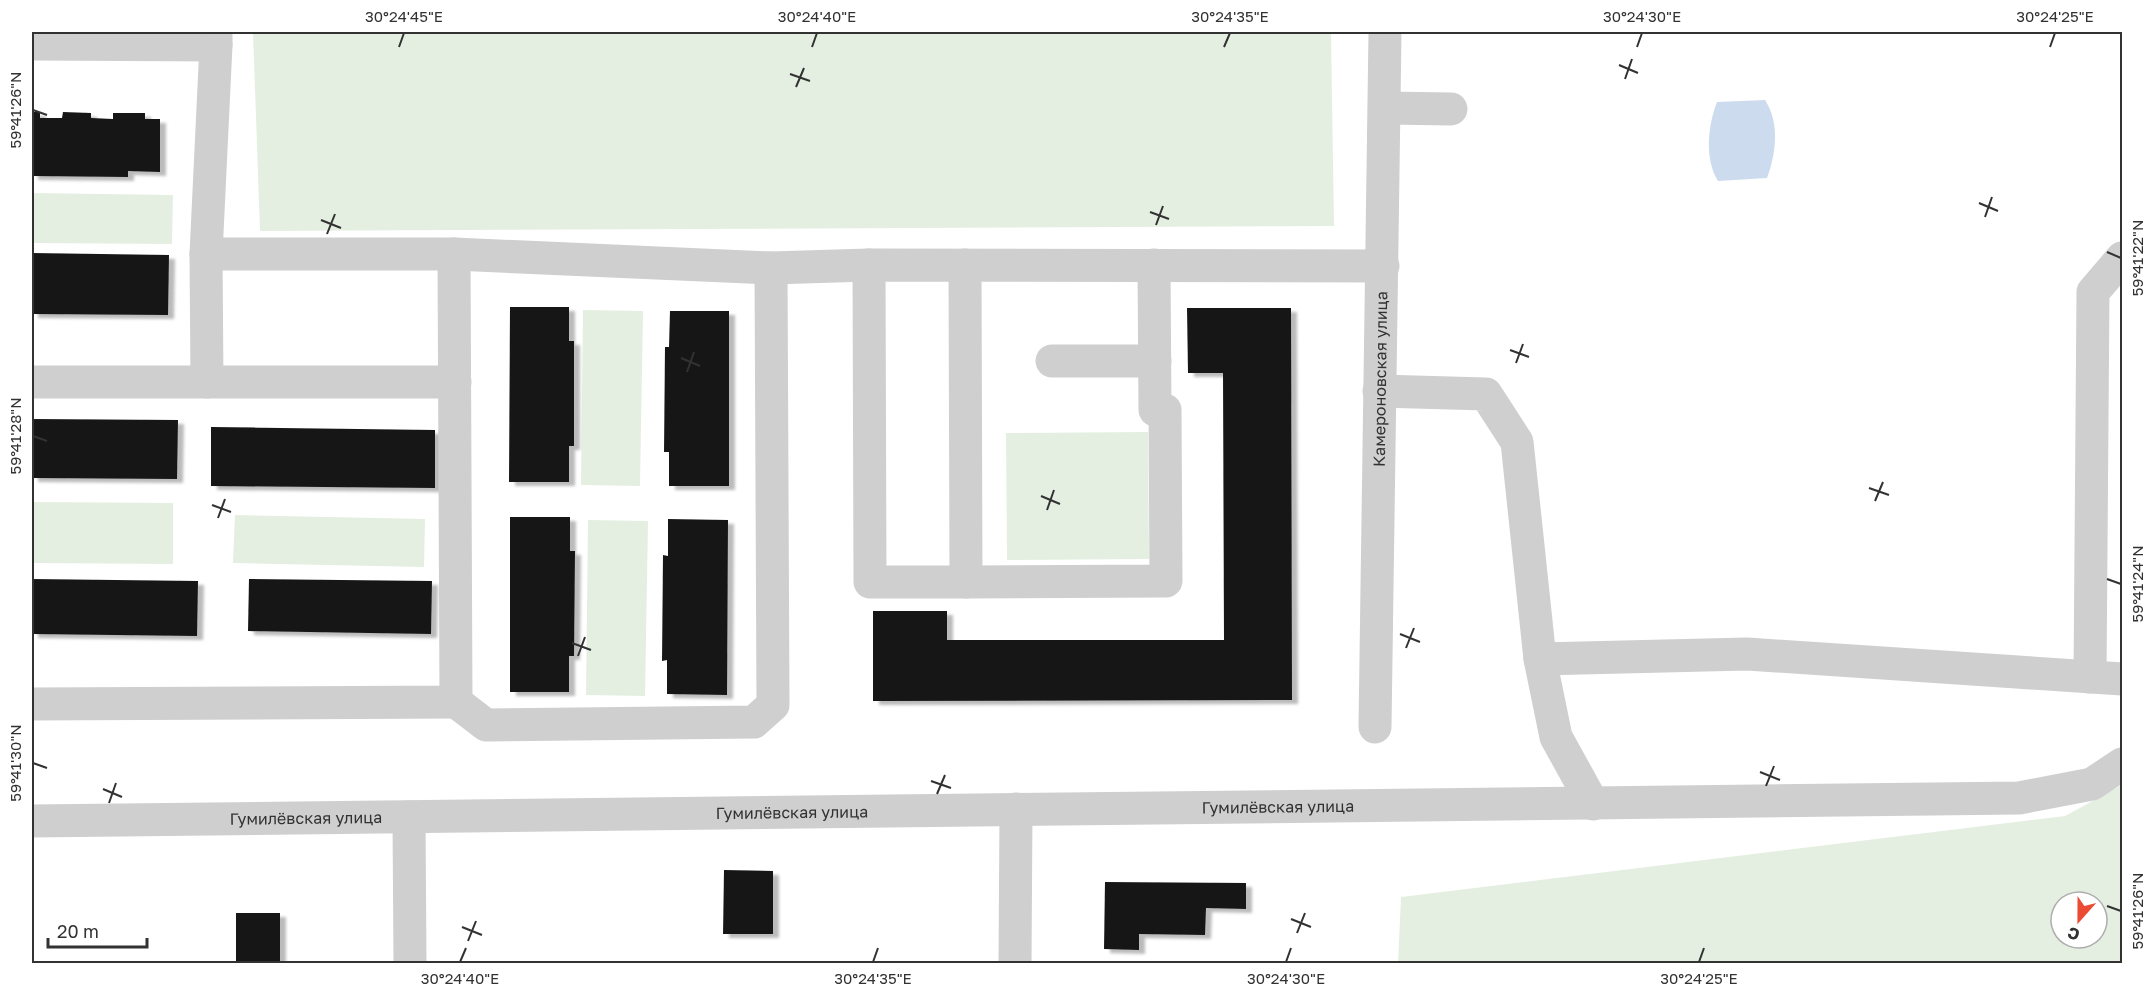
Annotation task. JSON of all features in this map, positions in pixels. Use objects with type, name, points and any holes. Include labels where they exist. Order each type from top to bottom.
[{"type":"street","name":"Камероновская улица","points":[[1375,727],[1385,32]]},
{"type":"street","points":[[32,44],[216,38],[206,254],[207,382]]},
{"type":"street","points":[[1385,108],[1451,109]]},
{"type":"street","points":[[206,254],[454,254],[771,268],[869,265],[1383,266]]},
{"type":"street","points":[[454,254],[456,702]]},
{"type":"street","points":[[2090,677],[2093,292],[2122,258]]},
{"type":"street","points":[[869,265],[870,582],[966,582],[1166,581],[1165,410],[1155,410],[1154,265]]},
{"type":"street","points":[[965,265],[966,582]]},
{"type":"street","points":[[32,704],[456,702],[486,725],[754,722],[773,705],[771,268]]},
{"type":"street","points":[[1052,361],[1155,361]]},
{"type":"street","points":[[32,382],[455,382]]},
{"type":"street","points":[[1379,392],[1486,394],[1517,442],[1540,659],[1556,737],[1593,804]]},
{"type":"street","points":[[1540,659],[1747,654],[2122,679]]},
{"type":"street","name":"Гумилёвская улица","points":[[32,821],[2019,798],[2092,784],[2122,764]]},
{"type":"street","points":[[1015,963],[1016,809]]},
{"type":"street","points":[[409,817],[410,963]]},
{"type":"green space","points":[[253,32],[1331,32],[1334,226],[260,231]]},
{"type":"green space","points":[[32,193],[173,195],[172,244],[32,243]]},
{"type":"green space","points":[[583,310],[643,311],[640,486],[581,485]]},
{"type":"green space","points":[[1148,432],[1149,559],[1007,560],[1006,433]]},
{"type":"green space","points":[[32,502],[173,503],[173,564],[32,563]]},
{"type":"green space","points":[[235,515],[425,519],[424,567],[233,563]]},
{"type":"green space","points":[[588,520],[648,521],[645,696],[586,695]]},
{"type":"green space","points":[[2122,785],[2122,963],[1398,964],[1401,897],[2065,816]]},
{"type":"water","points":[[1765,100],[1775,128],[1773,158],[1767,178],[1718,181],[1709,152],[1711,121],[1717,102]]},
{"type":"building","points":[[32,112],[40,112],[40,118],[62,118],[63,112],[91,113],[91,118],[113,119],[113,113],[145,113],[145,119],[160,119],[160,172],[128,171],[128,177],[32,176]]},
{"type":"building","points":[[32,253],[169,255],[168,315],[32,314]]},
{"type":"building","points":[[510,307],[569,307],[569,341],[574,341],[574,446],[569,446],[569,482],[509,482]]},
{"type":"building","points":[[1187,308],[1291,308],[1292,700],[873,701],[873,611],[947,611],[947,640],[1224,640],[1223,373],[1188,373]]},
{"type":"building","points":[[670,311],[729,311],[729,486],[669,486],[669,452],[664,452],[665,347],[669,347]]},
{"type":"building","points":[[32,419],[178,420],[177,479],[32,478]]},
{"type":"building","points":[[211,427],[435,430],[435,488],[211,486]]},
{"type":"building","points":[[510,517],[570,517],[570,551],[575,551],[574,656],[569,656],[569,692],[510,692]]},
{"type":"building","points":[[668,519],[728,520],[727,695],[667,694],[667,660],[662,661],[663,555],[668,556]]},
{"type":"building","points":[[32,579],[198,581],[197,636],[32,634]]},
{"type":"building","points":[[249,579],[432,581],[431,634],[248,631]]},
{"type":"building","points":[[724,870],[773,871],[773,934],[723,934]]},
{"type":"building","points":[[1105,882],[1246,883],[1246,909],[1206,908],[1205,935],[1139,934],[1139,950],[1104,949]]},
{"type":"building","points":[[236,913],[280,913],[280,964],[236,964]]}]
